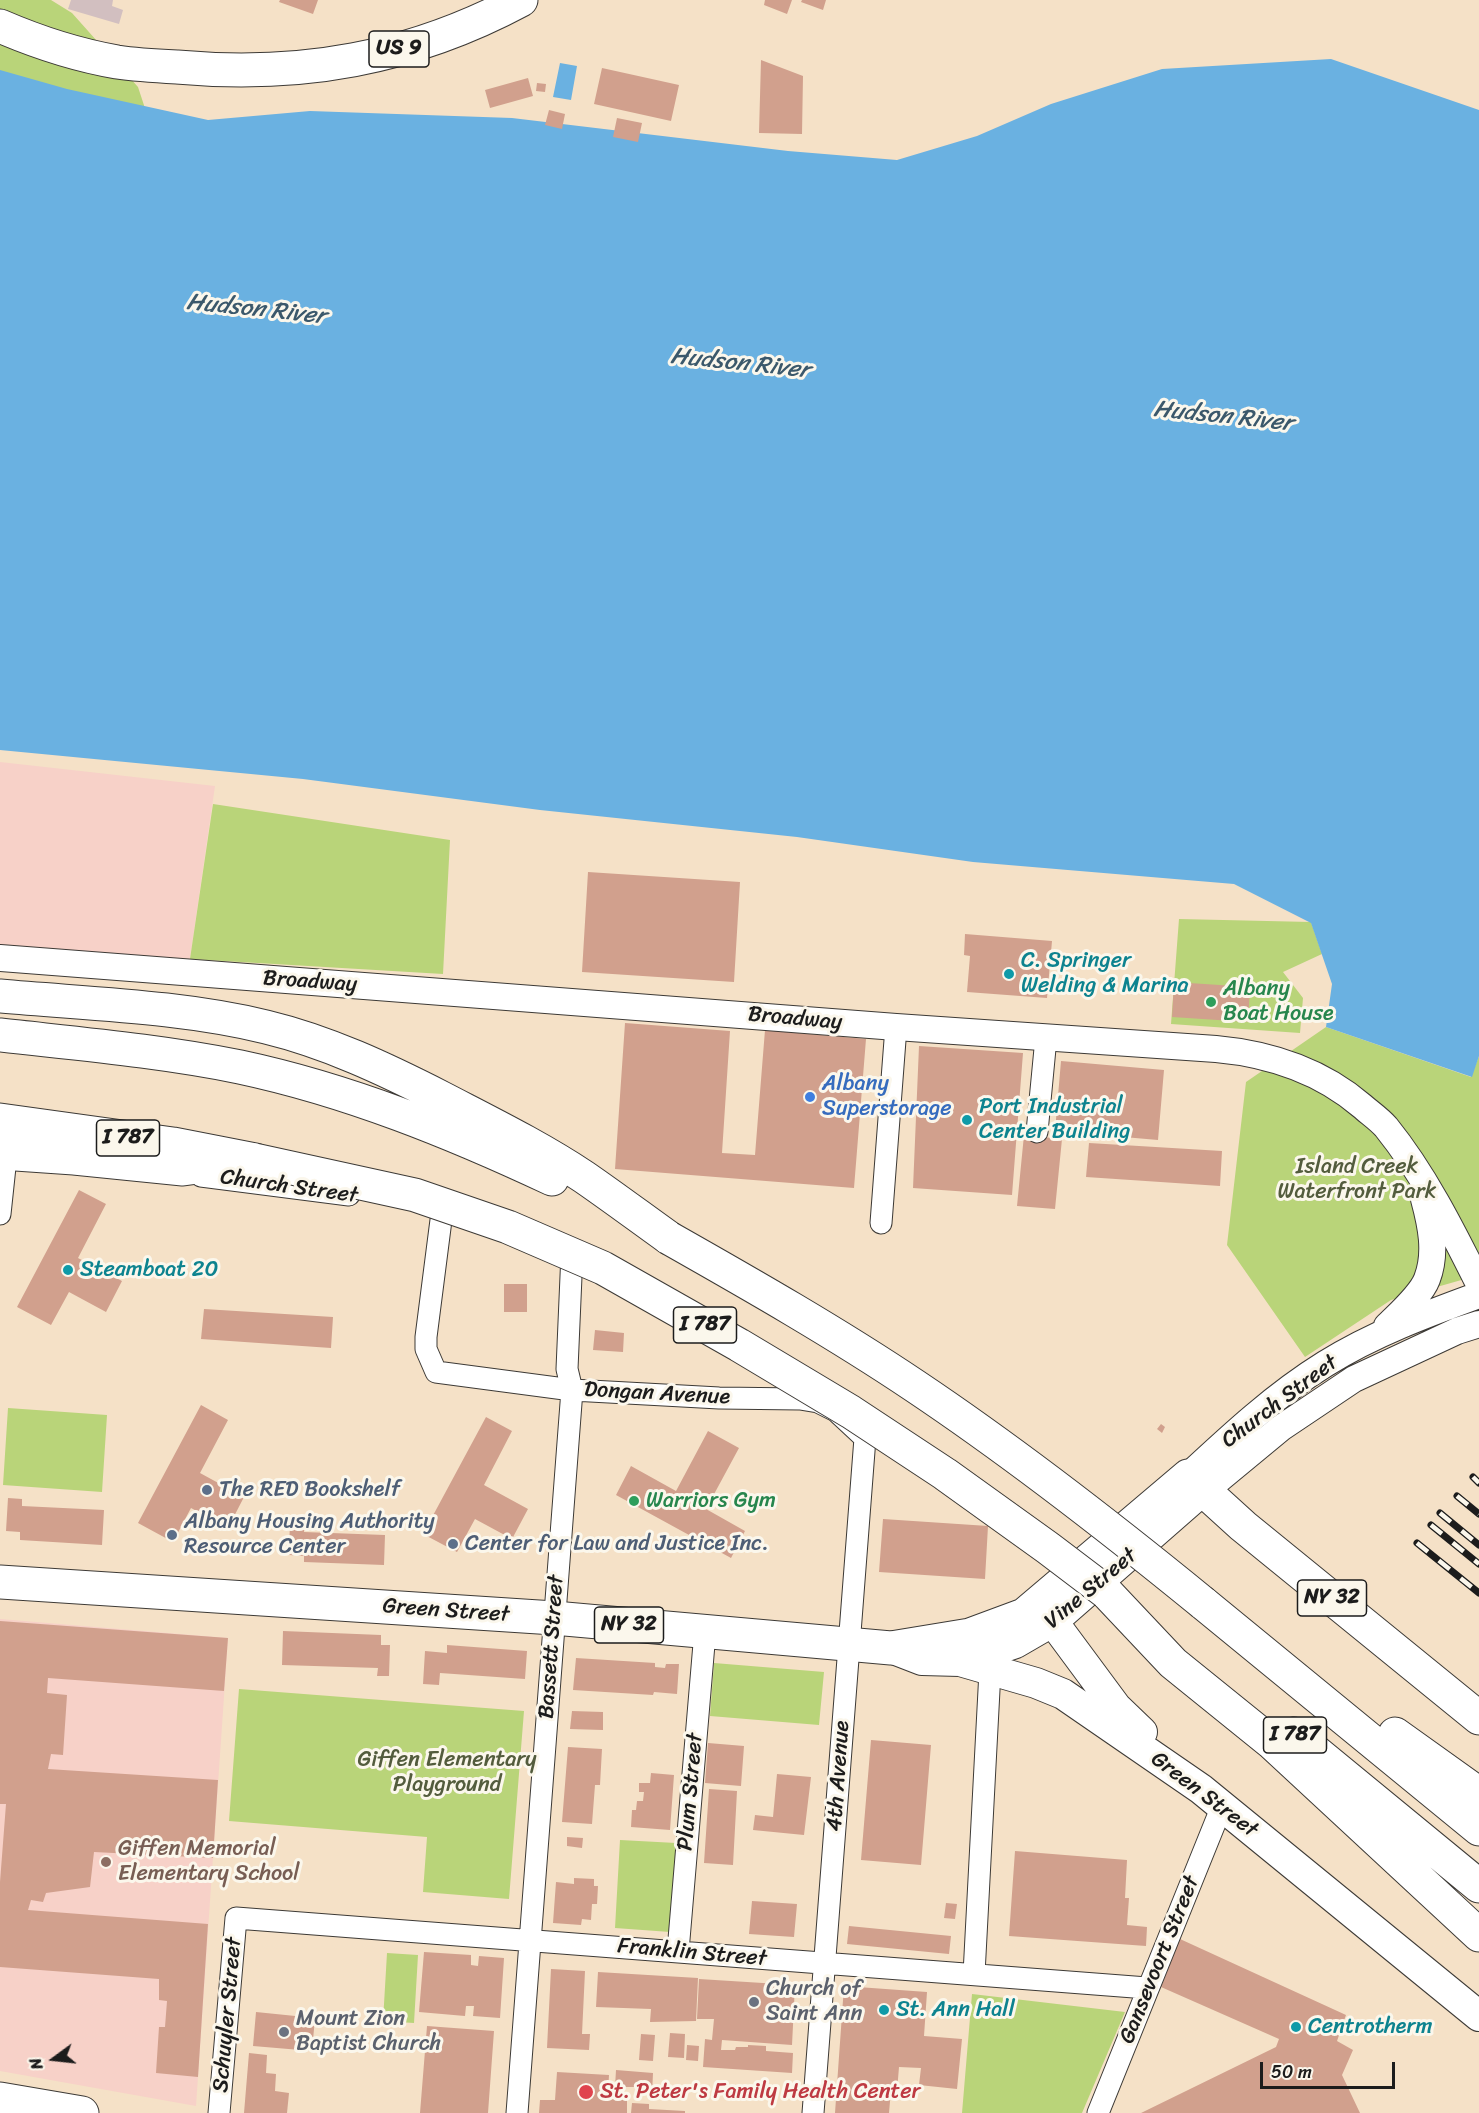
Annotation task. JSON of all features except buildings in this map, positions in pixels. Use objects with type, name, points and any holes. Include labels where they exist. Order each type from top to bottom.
[{"type":"main road","name":"US 9","points":[[0,26],[70,52],[118,62],[227,71],[270,71],[337,64],[370,57],[434,38],[482,19],[521,0]]},
{"type":"main road","name":"US 9","points":[[0,3],[76,36],[177,67]]},
{"type":"main road","points":[[0,996],[221,1017],[266,1027],[340,1050],[421,1087],[518,1137],[584,1177],[669,1238]]},
{"type":"main road","name":"I 787","points":[[0,1035],[194,1059],[240,1067],[335,1093],[381,1107],[476,1144],[576,1190],[669,1238],[800,1314],[916,1386],[1045,1479],[1203,1603],[1479,1829]]},
{"type":"main road","name":"I 787","points":[[0,1120],[172,1144],[415,1195],[508,1227],[603,1268],[851,1412],[954,1481],[1048,1548],[1254,1702],[1479,1886]]},
{"type":"main road","points":[[2,1162],[74,1158],[183,1169],[255,1160]]},
{"type":"main road","name":"Vine Street","points":[[965,1648],[1024,1615],[1047,1613],[1197,1483]]},
{"type":"main road","name":"NY 32","points":[[1197,1483],[1243,1526],[1479,1718]]},
{"type":"main road","name":"Green Street","points":[[0,1582],[554,1618],[891,1648],[965,1648],[990,1671],[1036,1683],[1063,1694],[1212,1798],[1479,2016]]},
{"type":"main road","points":[[1106,1592],[1173,1663],[1272,1743],[1479,1935]]},
{"type":"main road","points":[[1203,1603],[1324,1683],[1479,1794]]},
{"type":"main road","points":[[1047,1613],[1116,1707],[1212,1798]]},
{"type":"main road","points":[[0,2099],[82,2113]]},
{"type":"street","name":"Broadway","points":[[0,958],[896,1028],[1246,1052],[1275,1058],[1329,1082],[1385,1126],[1418,1172],[1479,1284]]},
{"type":"street","points":[[881,1223],[896,1028]]},
{"type":"street","points":[[1037,1132],[1046,1038]]},
{"type":"street","points":[[0,1214],[2,1162]]},
{"type":"street","name":"Church Street","points":[[2,1162],[129,1169],[232,1178],[368,1198],[441,1220],[572,1253]]},
{"type":"street","points":[[1376,1337],[1406,1308],[1427,1280],[1432,1251],[1432,1229],[1418,1172]]},
{"type":"street","name":"Dongan Avenue","points":[[441,1220],[426,1336],[426,1349],[436,1372],[572,1390],[719,1398],[800,1399],[818,1402],[836,1411],[865,1438]]},
{"type":"street","name":"Bassett Street","points":[[517,2113],[572,1390],[567,1369],[572,1253]]},
{"type":"street","name":"Church Street","points":[[1197,1483],[1225,1441],[1284,1393],[1326,1364],[1418,1318],[1479,1295]]},
{"type":"street","name":"Church Street","points":[[1197,1483],[1354,1379],[1479,1323]]},
{"type":"street","name":"4th Avenue","points":[[813,2113],[865,1438]]},
{"type":"street","name":"Plum Street","points":[[678,1952],[705,1632]]},
{"type":"street","points":[[974,1974],[990,1671]]},
{"type":"street","name":"Gansevoort Street","points":[[1098,2113],[1148,1988],[1212,1798]]},
{"type":"street","name":"Franklin Street","points":[[236,1918],[1148,1988]]},
{"type":"street","name":"Schuyler Street","points":[[219,2113],[236,1918]]},
{"type":"shaded area","points":[[71,0],[113,0],[112,6],[123,10],[119,24],[68,9]]},
{"type":"shaded area","points":[[0,762],[215,786],[190,959],[0,947]]},
{"type":"shaded area","name":"Giffen Memorial Elementary School","points":[[0,1619],[228,1638],[196,2106],[0,2071]]},
{"type":"green space","points":[[0,0],[51,0],[72,13],[138,87],[161,157],[0,115]]},
{"type":"green space","points":[[213,804],[450,840],[443,974],[190,959]]},
{"type":"green space","points":[[1179,919],[1311,922],[1322,954],[1283,972],[1303,998],[1300,1033],[1171,1024]]},
{"type":"green space","name":"Island Creek Waterfront Park","points":[[1326,1027],[1471,1077],[1479,1056],[1479,1275],[1391,1300],[1305,1357],[1227,1245],[1246,1082]]},
{"type":"green space","points":[[8,1408],[107,1415],[102,1492],[3,1485]]},
{"type":"green space","points":[[714,1663],[824,1672],[819,1725],[710,1716]]},
{"type":"green space","name":"Giffen Elementary Playground","points":[[239,1689],[524,1711],[509,1899],[423,1892],[427,1837],[229,1821]]},
{"type":"green space","points":[[620,1840],[676,1843],[670,1932],[615,1928]]},
{"type":"green space","points":[[387,1953],[418,1955],[414,2023],[383,2021]]},
{"type":"green space","points":[[972,1994],[1125,2012],[1082,2113],[962,2113]]},
{"type":"water","name":"Hudson River","points":[[1331,59],[1479,110],[1479,1056],[1472,1077],[1326,1027],[1332,984],[1311,923],[1234,884],[973,862],[797,837],[540,810],[303,779],[0,750],[0,70],[67,89],[208,120],[310,111],[512,118],[788,151],[897,160],[977,136],[1051,104],[1162,69]]},
{"type":"water","points":[[560,63],[577,66],[571,100],[553,97]]},
{"type":"railway","points":[[1473,1477],[1479,1483]]},
{"type":"railway","points":[[1457,1496],[1479,1514]]},
{"type":"railway","points":[[1440,1513],[1479,1545]]},
{"type":"railway","points":[[1431,1525],[1479,1564]]},
{"type":"railway","points":[[1417,1543],[1479,1593]]},
{"type":"place","name":"C. Springer Welding & Marina","points":[[1009,974]]},
{"type":"place","name":"Albany Boat House","points":[[1211,1002]]},
{"type":"place","name":"Albany Superstorage","points":[[810,1097]]},
{"type":"place","name":"Port Industrial Center Building","points":[[967,1120]]},
{"type":"place","name":"Steamboat 20","points":[[68,1270]]},
{"type":"place","name":"The RED Bookshelf","points":[[207,1490]]},
{"type":"place","name":"Warriors Gym","points":[[634,1501]]},
{"type":"place","name":"Albany Housing Authority Resource Center","points":[[172,1535]]},
{"type":"place","name":"Center for Law and Justice Inc.","points":[[453,1544]]},
{"type":"place","name":"Giffen Memorial Elementary School","points":[[106,1862]]},
{"type":"place","name":"Church of Saint Ann","points":[[754,2002]]},
{"type":"place","name":"St. Ann Hall","points":[[884,2010]]},
{"type":"place","name":"Centrotherm","points":[[1296,2027]]},
{"type":"place","name":"Mount Zion Baptist Church","points":[[284,2032]]},
{"type":"place","name":"St. Peter's Family Health Center","points":[[586,2092]]}]
